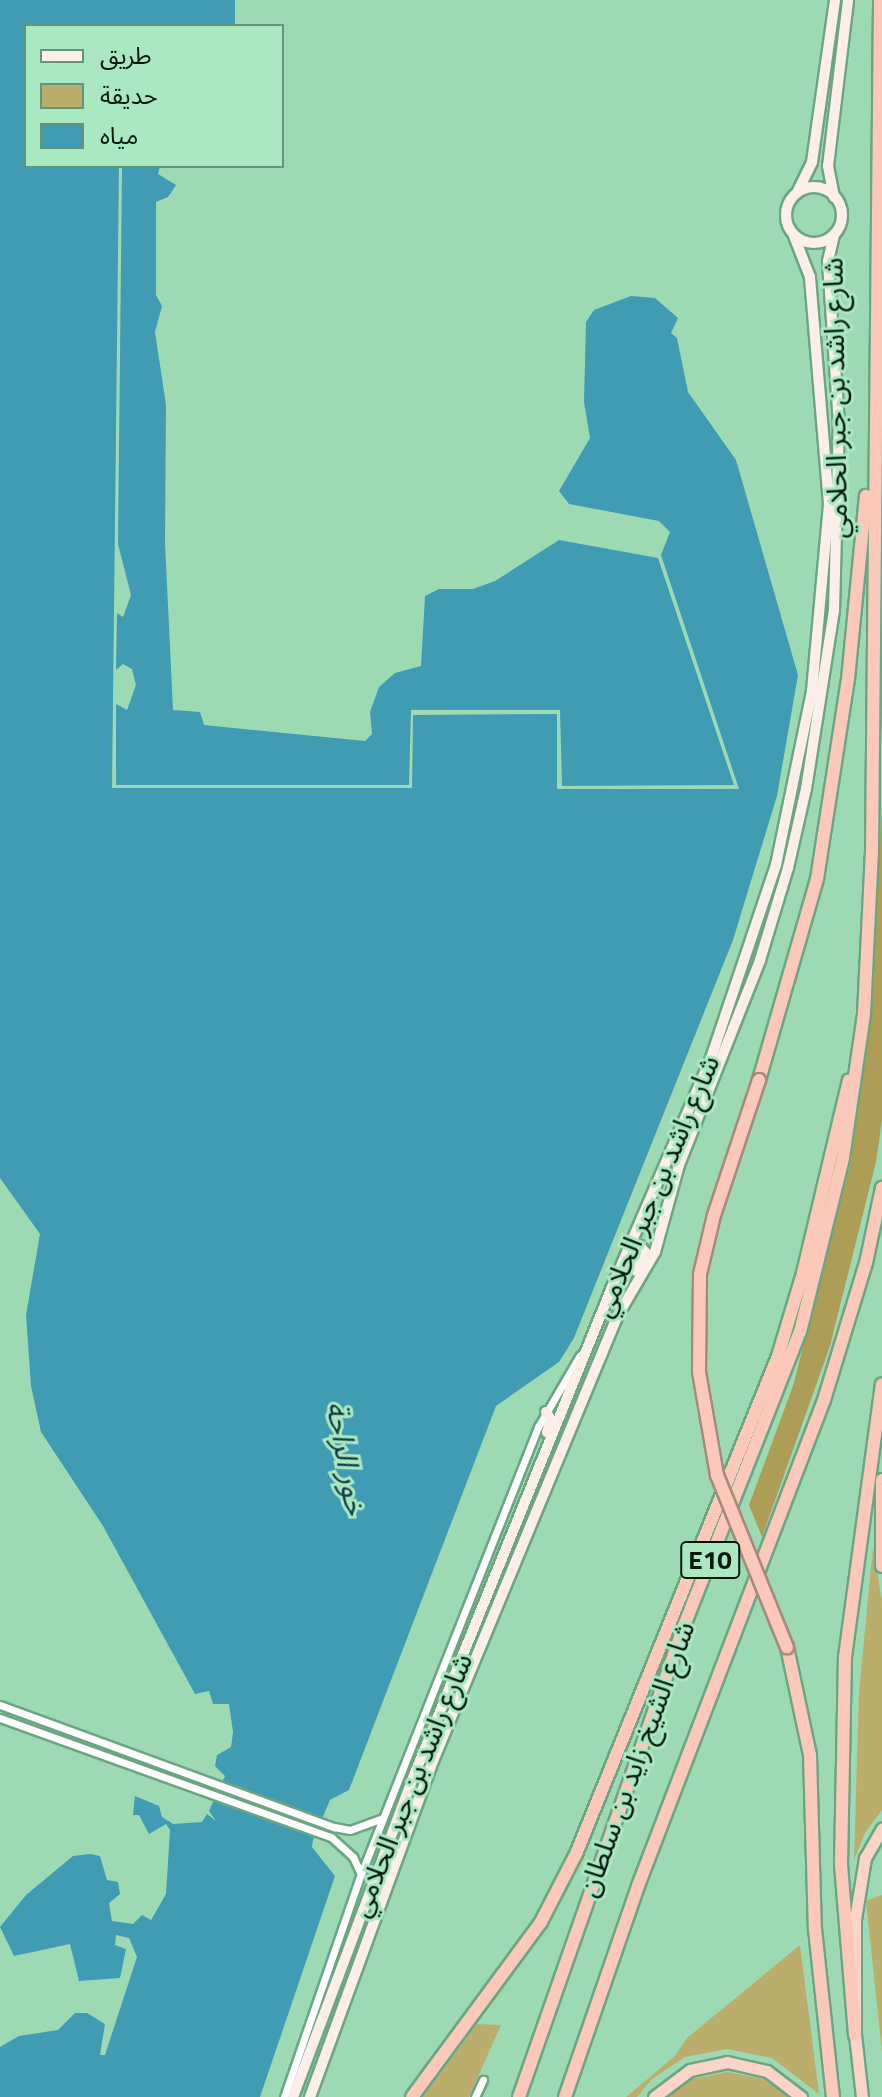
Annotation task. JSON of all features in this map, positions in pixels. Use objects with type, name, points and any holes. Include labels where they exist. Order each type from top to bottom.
[{"type":"highway","name":"شارع الشيخ زايد بن سلطان","points":[[519,2097],[680,1636],[800,1332],[834,1202],[864,1014],[872,852],[873,433],[880,0]]},
{"type":"highway","points":[[833,2097],[815,1929],[810,1755],[787,1647],[717,1475],[699,1372],[700,1274],[714,1215],[759,1080],[817,879],[848,679],[873,433]]},
{"type":"highway","points":[[412,2097],[541,1922],[576,1854],[778,1356],[807,1259],[864,1014]]},
{"type":"highway","name":"شارع الشيخ زايد بن سلطان","points":[[565,2097],[638,1886],[824,1400],[862,1277],[882,1188]]},
{"type":"highway","points":[[862,2097],[855,2035],[849,1921],[841,1864],[845,1657],[882,1385]]},
{"type":"highway","points":[[882,1480],[882,1566]]},
{"type":"highway","points":[[849,1921],[865,1858],[882,1828]]},
{"type":"highway","points":[[654,2097],[690,2070],[727,2062],[767,2071],[801,2097]]},
{"type":"highway","points":[[859,2073],[869,2097]]},
{"type":"main road","points":[[835,0],[812,162],[786,209],[794,236],[810,243],[834,234],[841,211],[834,197],[828,166],[848,0]]},
{"type":"main road","points":[[797,193],[821,188],[834,197]]},
{"type":"main road","name":"شارع راشد بن جبر الحلامي","points":[[310,2097],[397,1848],[626,1299],[655,1252],[679,1165],[760,960],[806,789],[837,556],[839,424],[828,261],[834,234]]},
{"type":"main road","name":"شارع راشد بن جبر الحلامي","points":[[293,2097],[376,1871],[588,1344],[749,956],[786,827],[812,691],[827,557],[828,465],[810,277],[794,236]]},
{"type":"main road","points":[[626,1299],[645,1252],[640,1246],[630,1246]]},
{"type":"main road","points":[[540,1463],[551,1420],[546,1412]]},
{"type":"street","points":[[284,2097],[361,1874],[546,1412],[588,1344]]},
{"type":"street","points":[[0,1705],[334,1827],[366,1827],[384,1816]]},
{"type":"street","points":[[0,1718],[331,1837],[353,1857],[361,1874]]},
{"type":"street","points":[[475,2097],[483,2080]]},
{"type":"green space","points":[[873,1547],[882,1601],[882,1810],[865,1833],[854,1860],[859,1692]]},
{"type":"green space","points":[[882,1895],[882,2052],[866,1901]]},
{"type":"green space","points":[[800,1945],[819,2094],[772,2058],[727,2049],[685,2057],[652,2079],[637,2097],[626,2097],[675,2056],[687,2038]]},
{"type":"green space","points":[[477,2024],[501,2025],[469,2097],[423,2097]]},
{"type":"green space","points":[[727,2072],[763,2079],[791,2097],[666,2097],[693,2079]]},
{"type":"shaded area","points":[[882,811],[882,1120],[876,1162],[830,1346],[762,1537],[749,1505],[793,1386],[851,1161],[868,1029]]},
{"type":"water","name":"خور الراحة","points":[[0,0],[235,0],[235,24],[24,24],[24,168],[119,168],[112,788],[412,788],[413,715],[557,714],[557,789],[739,789],[661,555],[670,532],[659,521],[569,504],[559,491],[590,438],[584,402],[586,322],[594,310],[631,296],[655,298],[678,318],[671,333],[677,338],[688,392],[736,460],[798,675],[777,796],[733,940],[574,1338],[559,1362],[496,1406],[349,1790],[330,1800],[313,1840],[312,1847],[335,1876],[260,2097],[0,2097],[0,2047],[19,2036],[58,2030],[75,2013],[87,2013],[105,2024],[100,2055],[105,2055],[137,1957],[129,1938],[116,1935],[115,1945],[126,1949],[120,1978],[79,1981],[70,1944],[14,1956],[0,1927],[26,1895],[73,1856],[90,1854],[100,1856],[107,1880],[118,1882],[120,1894],[109,1903],[112,1921],[133,1924],[142,1915],[151,1920],[166,1894],[170,1830],[166,1824],[149,1834],[139,1815],[133,1815],[135,1796],[159,1806],[162,1817],[173,1824],[202,1822],[207,1814],[216,1821],[209,1811],[225,1776],[215,1766],[217,1755],[231,1747],[233,1732],[229,1704],[213,1704],[209,1691],[195,1694],[103,1526],[41,1432],[31,1386],[26,1315],[40,1234],[0,1178]]},
{"type":"water","points":[[122,168],[160,168],[158,174],[176,185],[168,197],[156,202],[156,295],[162,306],[155,332],[166,405],[165,543],[173,710],[200,712],[204,725],[365,741],[372,734],[370,712],[379,687],[395,673],[421,666],[425,596],[439,589],[473,589],[495,581],[559,540],[658,558],[734,785],[562,786],[560,710],[411,710],[409,785],[116,785],[116,704],[127,710],[136,685],[132,669],[123,664],[116,670],[117,613],[123,617],[131,595],[118,544]]}]
